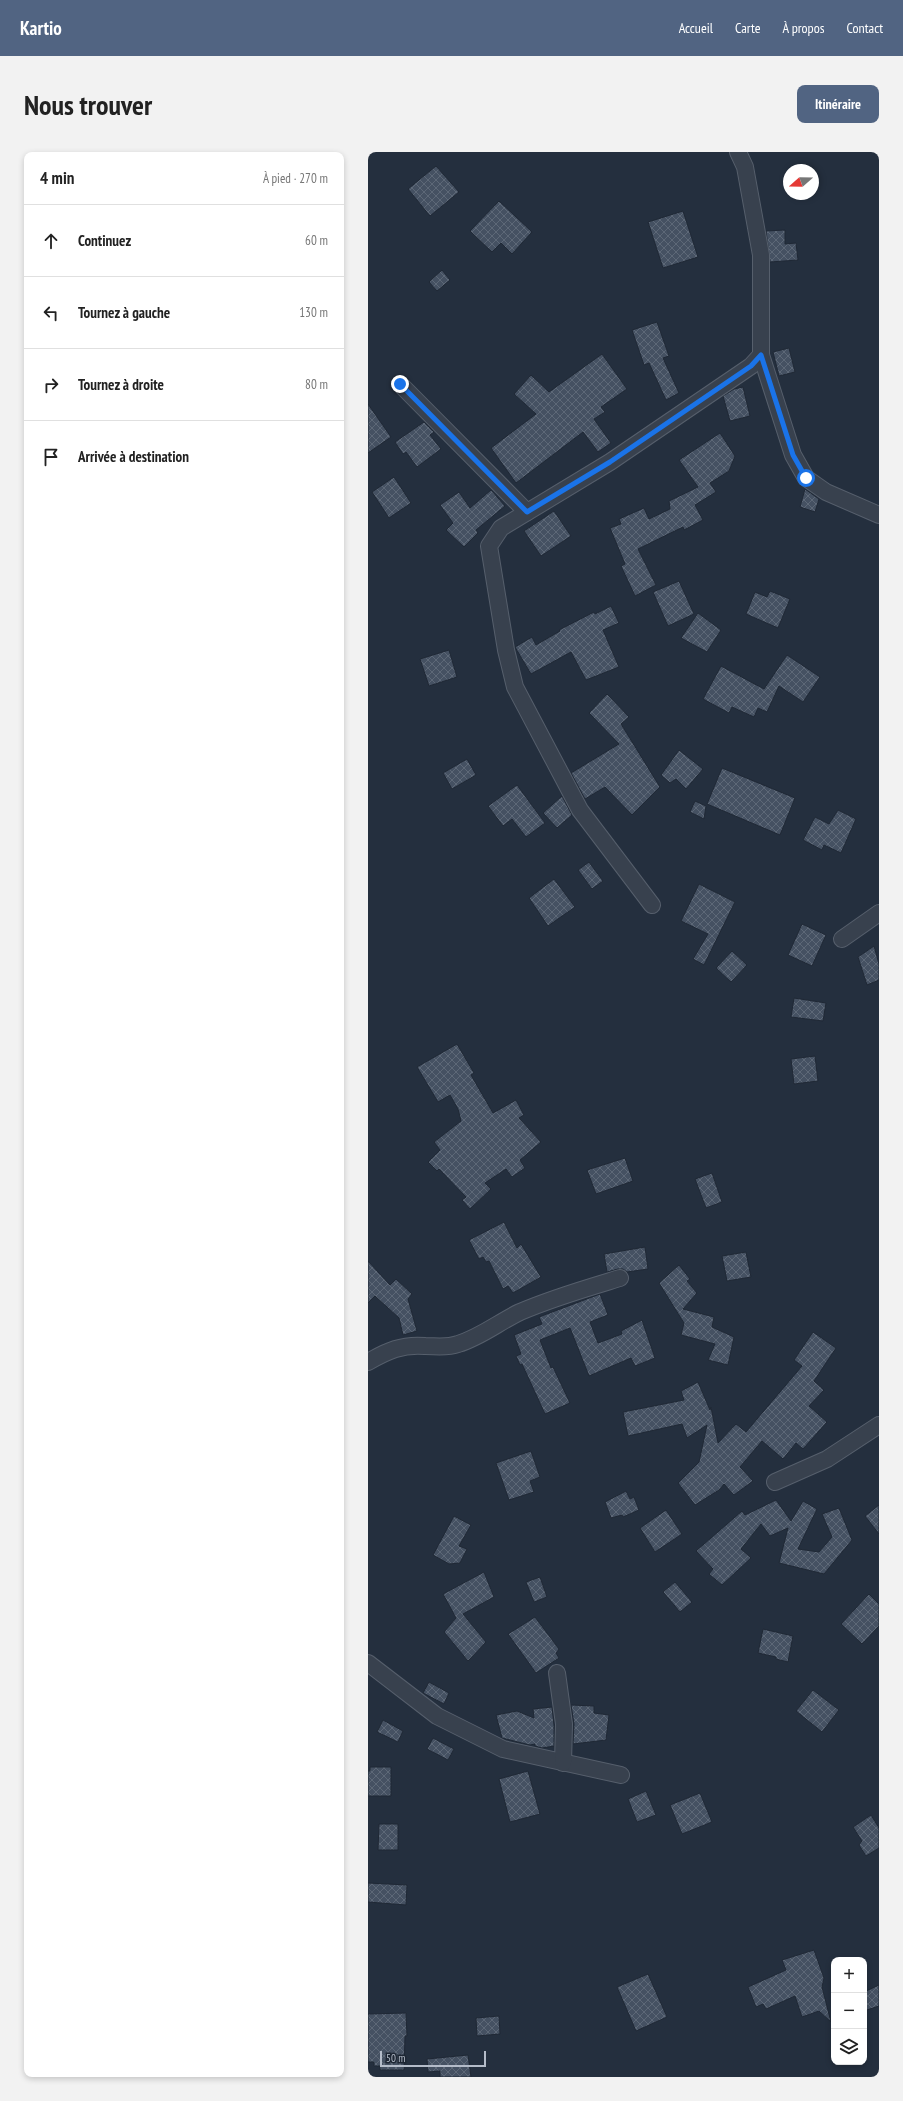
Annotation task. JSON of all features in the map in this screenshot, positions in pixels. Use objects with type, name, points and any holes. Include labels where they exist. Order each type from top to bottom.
[{"type":"street","points":[[738,152],[745,167],[761,255],[761,355],[793,455],[806,478],[826,492],[879,515]]},
{"type":"street","points":[[652,905],[580,810],[515,687],[506,650],[490,546],[501,528],[610,462],[751,366],[761,355]]},
{"type":"street","points":[[400,384],[527,512]]},
{"type":"street","points":[[842,939],[879,913]]},
{"type":"street","points":[[368,1362],[396,1348],[424,1345],[441,1347],[457,1345],[486,1332],[519,1313],[558,1297],[620,1278]]},
{"type":"street","points":[[775,1482],[827,1459],[879,1425]]},
{"type":"street","points":[[368,1663],[437,1716],[503,1749],[622,1775]]},
{"type":"street","points":[[557,1673],[564,1724],[563,1763]]},
{"type":"building","points":[[436,166],[459,192],[430,216],[408,189]]},
{"type":"building","points":[[499,201],[532,232],[512,254],[501,243],[492,252],[470,231]]},
{"type":"building","points":[[683,211],[698,257],[663,268],[648,222]]},
{"type":"building","points":[[785,230],[785,244],[796,243],[798,260],[770,262],[766,231]]},
{"type":"building","points":[[442,270],[450,280],[437,291],[429,282]]},
{"type":"building","points":[[657,322],[669,356],[663,358],[679,393],[666,400],[649,363],[644,365],[632,330]]},
{"type":"building","points":[[789,348],[795,372],[779,376],[773,352]]},
{"type":"building","points":[[602,354],[627,389],[601,407],[605,412],[594,419],[611,443],[598,452],[583,432],[516,483],[491,448],[536,414],[514,394],[531,375],[549,392]]},
{"type":"building","points":[[743,387],[750,416],[730,421],[723,396],[734,389]]},
{"type":"building","points":[[368,404],[391,437],[368,453]]},
{"type":"building","points":[[424,422],[434,432],[430,435],[441,449],[417,467],[406,452],[403,454],[395,442]]},
{"type":"building","points":[[720,433],[735,456],[729,471],[710,483],[716,492],[695,505],[703,520],[684,530],[683,527],[638,549],[656,585],[635,596],[621,566],[625,564],[610,528],[621,524],[619,519],[644,508],[649,519],[670,509],[669,501],[698,487],[679,460]]},
{"type":"building","points":[[394,477],[411,503],[389,518],[372,492]]},
{"type":"building","points":[[805,489],[819,499],[815,512],[800,507]]},
{"type":"building","points":[[491,490],[505,506],[476,530],[478,533],[464,547],[446,530],[453,523],[440,505],[459,492],[470,508]]},
{"type":"building","points":[[554,511],[571,536],[541,556],[524,531]]},
{"type":"building","points":[[679,581],[694,614],[668,626],[653,592]]},
{"type":"building","points":[[770,591],[790,599],[778,628],[746,614],[755,592],[767,597]]},
{"type":"building","points":[[611,606],[619,623],[603,630],[619,667],[586,680],[571,652],[531,674],[515,647],[532,637],[536,645],[560,631],[559,630],[594,612],[595,614]]},
{"type":"building","points":[[698,613],[721,630],[707,652],[681,638]]},
{"type":"building","points":[[449,650],[457,677],[429,686],[420,659]]},
{"type":"building","points":[[787,655],[820,677],[803,702],[779,686],[767,712],[758,708],[754,717],[732,707],[729,713],[703,699],[721,666],[764,689]]},
{"type":"building","points":[[607,694],[629,717],[621,724],[660,787],[632,815],[605,787],[585,799],[571,773],[619,744],[589,713]]},
{"type":"building","points":[[679,750],[703,769],[686,789],[676,779],[670,783],[661,775]]},
{"type":"building","points":[[467,759],[476,775],[452,789],[443,773]]},
{"type":"building","points":[[722,768],[795,798],[780,835],[707,804]]},
{"type":"building","points":[[517,785],[545,823],[526,837],[512,819],[503,826],[488,806]]},
{"type":"building","points":[[562,796],[572,815],[557,828],[543,813]]},
{"type":"building","points":[[695,801],[706,806],[704,819],[690,812]]},
{"type":"building","points":[[838,810],[856,819],[841,853],[824,845],[822,850],[803,840],[815,817],[829,824]]},
{"type":"building","points":[[589,862],[603,881],[592,889],[578,870]]},
{"type":"building","points":[[554,879],[575,907],[548,926],[529,898]]},
{"type":"building","points":[[699,884],[735,902],[704,965],[693,959],[708,934],[681,921]]},
{"type":"building","points":[[802,924],[826,935],[812,966],[788,955]]},
{"type":"building","points":[[874,946],[879,964],[879,980],[867,985],[858,957]]},
{"type":"building","points":[[732,951],[747,965],[731,982],[716,968]]},
{"type":"building","points":[[794,998],[826,1003],[823,1021],[791,1017]]},
{"type":"building","points":[[457,1044],[474,1073],[471,1075],[493,1113],[516,1100],[524,1115],[519,1118],[541,1142],[520,1160],[525,1168],[512,1177],[506,1169],[485,1183],[491,1189],[470,1209],[462,1200],[466,1197],[439,1169],[437,1171],[428,1162],[440,1150],[434,1142],[461,1121],[458,1109],[450,1095],[438,1102],[417,1067]]},
{"type":"building","points":[[815,1056],[818,1081],[794,1084],[791,1059]]},
{"type":"building","points":[[625,1158],[633,1181],[596,1194],[587,1170]]},
{"type":"building","points":[[712,1173],[722,1202],[706,1208],[695,1179]]},
{"type":"building","points":[[504,1222],[517,1248],[521,1244],[541,1277],[513,1293],[508,1286],[503,1289],[489,1261],[486,1262],[483,1257],[479,1259],[469,1240]]},
{"type":"building","points":[[645,1247],[648,1269],[627,1272],[623,1269],[618,1269],[607,1272],[604,1254]]},
{"type":"building","points":[[746,1252],[751,1277],[727,1281],[722,1256]]},
{"type":"building","points":[[368,1261],[390,1285],[396,1279],[412,1294],[408,1299],[417,1331],[403,1335],[399,1318],[375,1296],[368,1303]]},
{"type":"building","points":[[679,1265],[690,1279],[687,1281],[697,1293],[683,1309],[714,1317],[712,1327],[734,1337],[728,1365],[708,1360],[715,1344],[681,1335],[684,1323],[659,1283]]},
{"type":"building","points":[[600,1294],[608,1315],[590,1322],[598,1343],[622,1334],[621,1331],[642,1320],[655,1358],[635,1366],[631,1358],[589,1376],[570,1328],[540,1340],[551,1368],[553,1367],[570,1403],[545,1414],[522,1364],[520,1365],[516,1356],[521,1354],[514,1335],[542,1324],[539,1317]]},
{"type":"building","points":[[813,1332],[836,1348],[814,1381],[824,1390],[809,1406],[827,1422],[803,1449],[796,1443],[783,1459],[762,1441],[740,1467],[753,1481],[734,1495],[724,1484],[719,1490],[695,1505],[678,1483],[699,1462],[707,1425],[687,1438],[682,1424],[628,1436],[623,1412],[684,1400],[681,1391],[698,1382],[710,1410],[711,1407],[718,1443],[736,1424],[746,1432],[802,1366],[794,1360]]},
{"type":"building","points":[[531,1451],[540,1477],[530,1481],[534,1492],[509,1500],[496,1463]]},
{"type":"building","points":[[626,1491],[630,1499],[634,1497],[639,1510],[623,1517],[622,1515],[611,1518],[605,1502]]},
{"type":"building","points":[[776,1500],[791,1521],[803,1501],[817,1509],[798,1549],[819,1552],[832,1537],[822,1514],[839,1508],[852,1540],[824,1574],[779,1563],[788,1528],[770,1536],[761,1524],[741,1549],[751,1558],[722,1585],[709,1574],[713,1569],[696,1551],[742,1511],[745,1515]]},
{"type":"building","points":[[879,1505],[879,1534],[865,1516]]},
{"type":"building","points":[[666,1510],[682,1534],[655,1552],[640,1528]]},
{"type":"building","points":[[454,1516],[471,1525],[459,1546],[467,1549],[460,1563],[449,1564],[433,1555]]},
{"type":"building","points":[[484,1572],[494,1597],[463,1614],[486,1642],[468,1661],[444,1632],[456,1618],[443,1594]]},
{"type":"building","points":[[540,1577],[547,1597],[534,1602],[526,1582]]},
{"type":"building","points":[[675,1582],[692,1602],[680,1612],[663,1592]]},
{"type":"building","points":[[869,1594],[879,1604],[879,1626],[862,1644],[841,1624]]},
{"type":"building","points":[[535,1617],[559,1649],[556,1653],[559,1658],[536,1673],[508,1634]]},
{"type":"building","points":[[763,1629],[793,1636],[788,1662],[776,1659],[776,1657],[758,1653]]},
{"type":"building","points":[[429,1682],[449,1693],[444,1704],[423,1693]]},
{"type":"building","points":[[813,1690],[839,1710],[822,1732],[796,1711]]},
{"type":"building","points":[[571,1705],[594,1706],[594,1713],[609,1715],[606,1740],[573,1744],[574,1724]]},
{"type":"building","points":[[552,1707],[554,1746],[542,1748],[535,1746],[535,1744],[530,1745],[502,1738],[496,1715],[517,1711],[534,1718],[533,1709]]},
{"type":"building","points":[[383,1720],[403,1731],[398,1742],[377,1732]]},
{"type":"building","points":[[433,1738],[454,1749],[448,1760],[427,1749]]},
{"type":"building","points":[[370,1767],[391,1767],[391,1796],[368,1796],[368,1771],[370,1771]]},
{"type":"building","points":[[528,1771],[540,1814],[510,1822],[499,1779]]},
{"type":"building","points":[[646,1791],[656,1815],[637,1822],[628,1799]]},
{"type":"building","points":[[700,1793],[712,1822],[682,1834],[670,1805]]},
{"type":"building","points":[[871,1815],[879,1828],[879,1848],[866,1856],[859,1845],[862,1841],[853,1827]]},
{"type":"building","points":[[379,1824],[398,1824],[398,1850],[378,1850]]},
{"type":"building","points":[[368,1883],[407,1885],[406,1905],[368,1902]]},
{"type":"building","points":[[814,1950],[824,1978],[822,1987],[831,2022],[819,2011],[802,2017],[795,1996],[766,2009],[763,2004],[756,2007],[748,1987],[786,1970],[782,1960]]},
{"type":"building","points":[[648,1974],[667,2017],[636,2031],[617,1987]]},
{"type":"building","points":[[879,1985],[879,2006],[867,2010],[867,1991]]},
{"type":"building","points":[[406,2013],[407,2036],[405,2036],[404,2070],[380,2070],[380,2066],[374,2066],[374,2062],[368,2062],[368,2014]]},
{"type":"building","points":[[499,2016],[500,2034],[477,2036],[476,2018]]},
{"type":"building","points":[[468,2055],[471,2077],[440,2077],[440,2071],[428,2072],[427,2059]]},
{"type":"route","points":[[400,384],[527,512],[610,462],[751,366],[761,355],[793,455],[806,478]]}]
